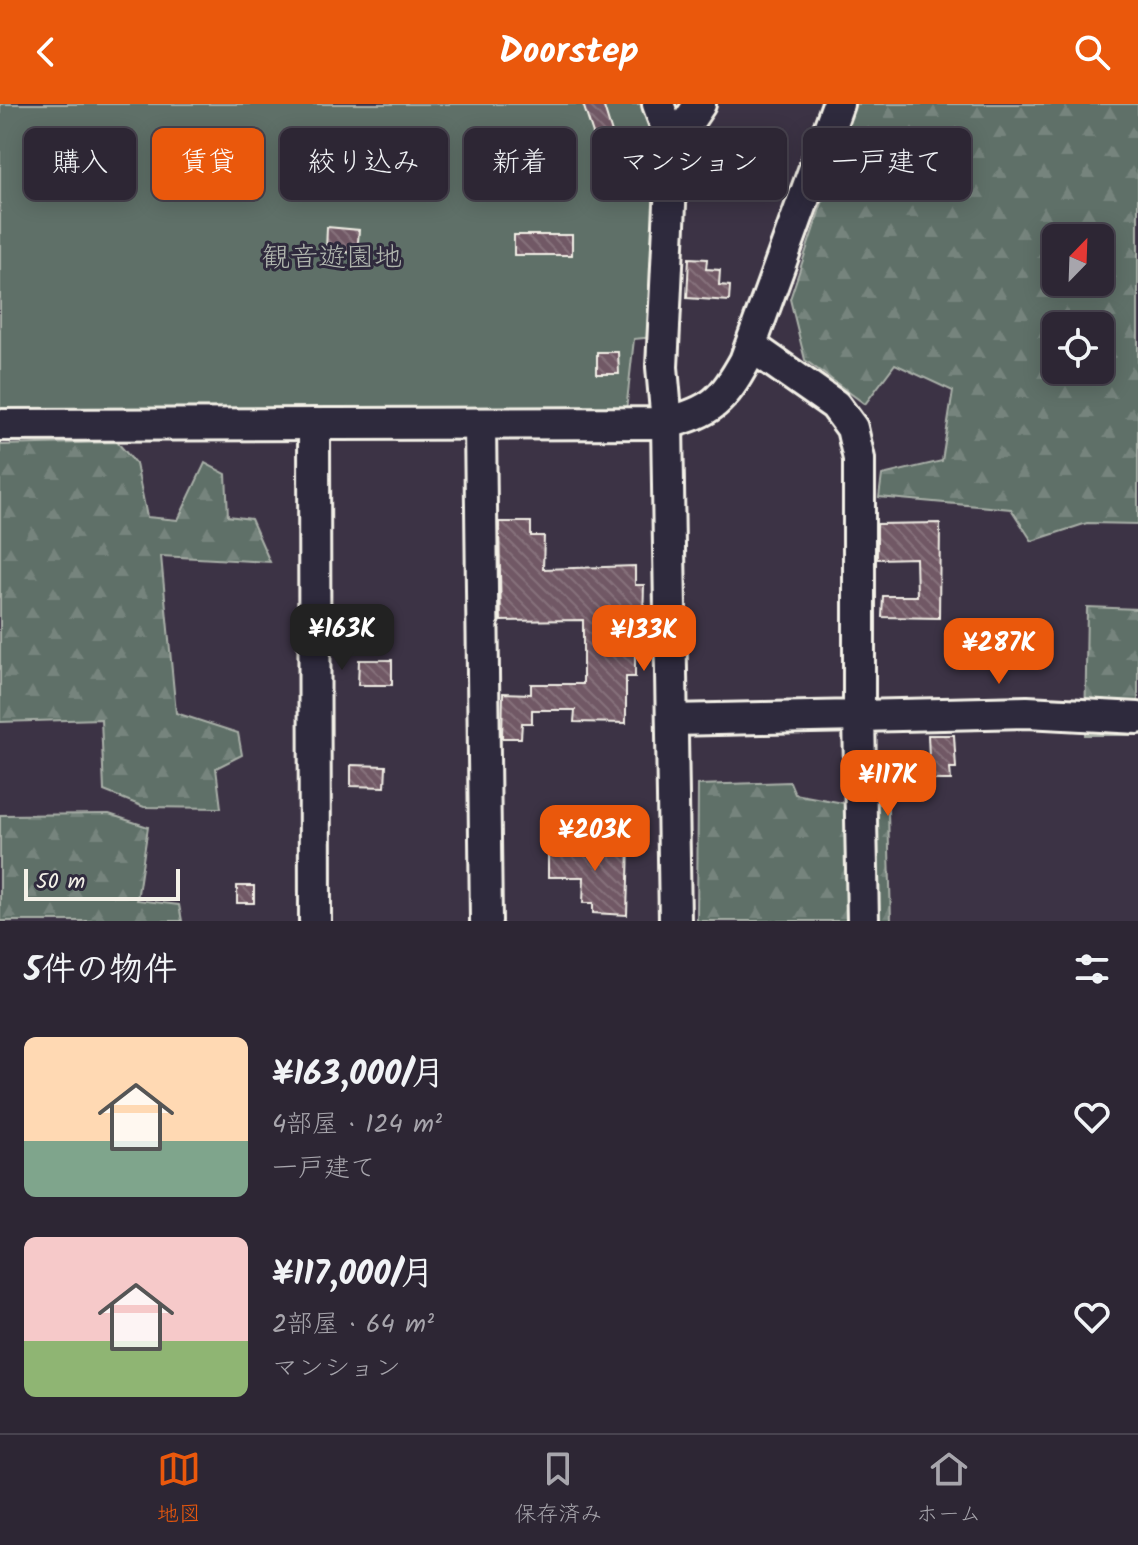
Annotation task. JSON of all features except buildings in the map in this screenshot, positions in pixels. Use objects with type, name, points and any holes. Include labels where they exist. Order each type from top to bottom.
[{"type":"street","points":[[658,104],[667,128]]},
{"type":"street","points":[[684,128],[700,104]]},
{"type":"street","points":[[0,425],[667,423],[701,414],[727,395],[751,346],[838,104]]},
{"type":"street","points":[[670,200],[662,367],[667,423],[675,921]]},
{"type":"street","points":[[751,346],[835,405],[852,428],[859,459],[863,921]]},
{"type":"street","points":[[314,424],[315,921]]},
{"type":"street","points":[[480,424],[486,921]]},
{"type":"street","points":[[672,720],[1027,712],[1138,718]]},
{"type":"green space","name":"観音遊園地","points":[[0,104],[648,104],[657,128],[592,128],[592,200],[662,200],[655,337],[634,339],[626,411],[0,412]]},
{"type":"green space","points":[[855,104],[1138,104],[1138,524],[1087,523],[1032,541],[1011,509],[879,497],[882,475],[942,461],[953,391],[895,364],[865,404],[805,360],[790,299],[823,200],[971,200],[971,128],[847,128]]},
{"type":"green space","points":[[117,442],[136,464],[147,517],[178,520],[205,463],[226,474],[228,516],[251,519],[270,562],[161,556],[176,713],[238,733],[242,755],[216,768],[221,808],[144,807],[104,791],[101,719],[0,722],[0,445]]},
{"type":"green space","points":[[1087,607],[1138,609],[1138,735],[1085,735]]},
{"type":"green space","points":[[887,775],[891,921],[697,921],[698,785],[790,782],[795,794],[843,803]]},
{"type":"green space","points":[[109,814],[148,827],[137,900],[179,905],[182,921],[0,921],[0,815]]}]
